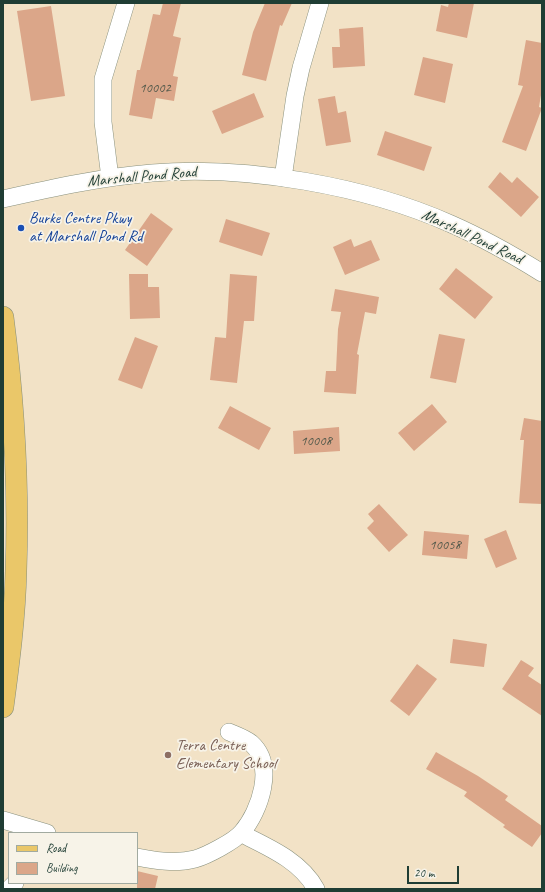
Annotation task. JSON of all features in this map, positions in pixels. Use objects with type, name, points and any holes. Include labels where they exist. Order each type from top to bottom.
[{"type":"main road","points":[[3,317],[11,384],[17,492],[16,580],[11,642],[3,707]]},
{"type":"street","points":[[110,178],[103,122],[103,79],[126,3]]},
{"type":"street","points":[[283,178],[301,68],[320,3]]},
{"type":"street","name":"Marshall Pond Road","points":[[3,199],[68,184],[153,173],[199,172],[283,178],[312,183],[382,200],[426,214],[451,224],[509,252],[542,273]]},
{"type":"street","points":[[138,857],[160,862],[195,859],[228,843],[242,834],[252,819],[263,794],[264,772],[260,757],[251,743],[229,732]]},
{"type":"street","points":[[3,820],[30,830],[41,832]]},
{"type":"street","points":[[242,834],[290,860],[316,889]]},
{"type":"building","points":[[163,3],[181,3],[173,36],[181,38],[173,76],[178,77],[174,101],[156,98],[152,119],[129,115],[137,70],[140,70],[153,14],[160,15]]},
{"type":"building","points":[[265,3],[292,3],[282,26],[280,25],[266,81],[242,75],[253,32]]},
{"type":"building","points":[[449,3],[474,3],[467,38],[436,31],[441,5],[448,7]]},
{"type":"building","points":[[51,6],[65,96],[31,101],[17,11]]},
{"type":"building","points":[[363,27],[365,66],[333,68],[332,47],[340,47],[339,29]]},
{"type":"building","points":[[526,40],[542,43],[542,89],[539,107],[542,108],[526,151],[502,142],[523,86],[518,85]]},
{"type":"building","points":[[423,57],[453,64],[445,103],[414,95]]},
{"type":"building","points":[[254,93],[264,117],[222,134],[212,111]]},
{"type":"building","points":[[335,96],[338,113],[346,111],[351,142],[326,146],[318,99]]},
{"type":"building","points":[[385,131],[432,147],[424,171],[377,155]]},
{"type":"building","points":[[500,172],[512,183],[517,177],[539,197],[521,217],[488,187]]},
{"type":"building","points":[[151,213],[173,229],[147,266],[125,250]]},
{"type":"building","points":[[226,219],[270,233],[262,256],[219,242]]},
{"type":"building","points":[[351,239],[354,247],[371,240],[380,260],[345,275],[333,247]]},
{"type":"building","points":[[456,268],[493,297],[475,319],[439,289]]},
{"type":"building","points":[[129,274],[148,274],[148,287],[159,287],[160,318],[130,319]]},
{"type":"building","points":[[230,274],[257,276],[254,321],[244,321],[237,383],[210,380],[215,337],[226,338]]},
{"type":"building","points":[[335,289],[379,297],[376,314],[365,312],[357,354],[359,355],[356,394],[324,392],[326,371],[336,371],[338,329],[341,312],[331,311]]},
{"type":"building","points":[[439,334],[465,339],[456,383],[430,378]]},
{"type":"building","points":[[135,337],[158,346],[142,389],[118,380]]},
{"type":"building","points":[[432,404],[447,422],[414,451],[398,433]]},
{"type":"building","points":[[230,406],[271,428],[259,450],[218,428]]},
{"type":"building","points":[[524,418],[542,421],[542,504],[519,503],[524,440],[520,440]]},
{"type":"building","points":[[339,427],[340,451],[294,454],[293,431]]},
{"type":"building","points":[[379,504],[408,535],[389,552],[367,528],[374,521],[368,514]]},
{"type":"building","points":[[506,530],[517,559],[496,568],[484,539]]},
{"type":"building","points":[[424,531],[469,535],[467,559],[422,555]]},
{"type":"building","points":[[453,639],[487,644],[484,667],[450,663]]},
{"type":"building","points":[[521,660],[534,668],[528,676],[542,685],[542,716],[502,689]]},
{"type":"building","points":[[417,664],[437,679],[409,716],[390,701]]},
{"type":"building","points":[[436,752],[478,776],[508,796],[505,800],[542,826],[542,833],[532,847],[503,827],[505,825],[464,796],[467,792],[426,769]]},
{"type":"building","points":[[138,871],[158,876],[155,889],[137,889]]},
{"type":"place","name":"Burke Centre Pkwy at Marshall Pond Rd","points":[[21,228]]},
{"type":"place","name":"Terra Centre Elementary School","points":[[168,755]]}]
